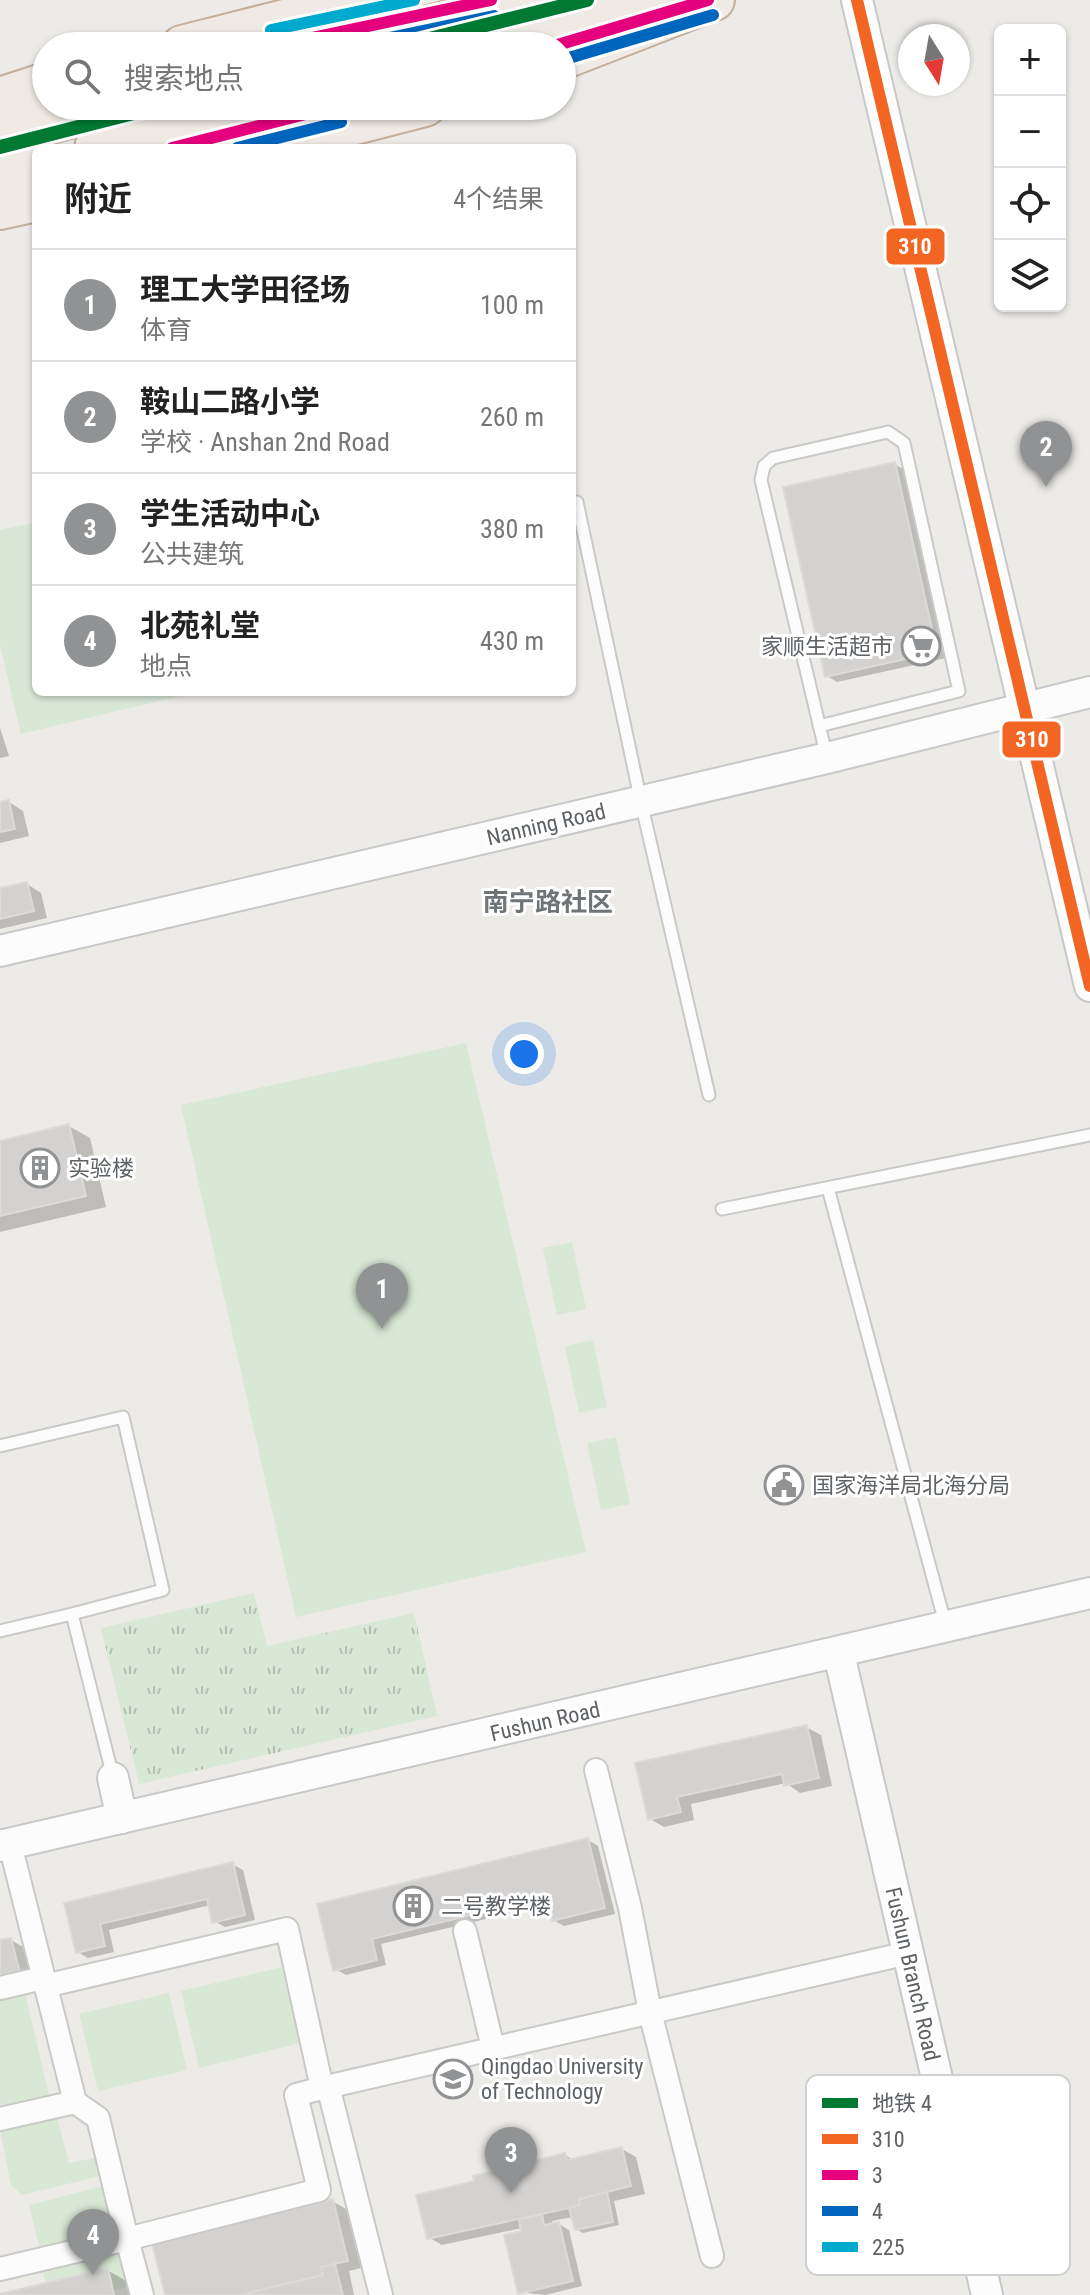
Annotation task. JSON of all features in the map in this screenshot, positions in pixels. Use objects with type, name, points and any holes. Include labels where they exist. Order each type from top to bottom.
[{"type":"highway","points":[[237,32],[364,0]]},
{"type":"highway","points":[[405,32],[530,0]]},
{"type":"highway","points":[[545,32],[665,0]]},
{"type":"highway","points":[[576,54],[714,0]]},
{"type":"highway","points":[[0,98],[32,88]]},
{"type":"highway","points":[[0,136],[62,120]]},
{"type":"highway","points":[[111,144],[204,120]]},
{"type":"highway","points":[[278,144],[371,120]]},
{"type":"highway","points":[[0,172],[32,164]]},
{"type":"highway","points":[[0,209],[32,202]]},
{"type":"main road","points":[[340,32],[491,0]]},
{"type":"main road","points":[[576,39],[708,0]]},
{"type":"main road","points":[[0,114],[32,106]]},
{"type":"main road","points":[[188,144],[282,120]]},
{"type":"main road","points":[[0,191],[32,183]]},
{"type":"street","points":[[857,0],[1090,986]]},
{"type":"street","name":"Nanning Road","points":[[0,951],[827,758],[1090,692]]},
{"type":"street","name":"Fushun Road","points":[[8,1850],[122,1818],[839,1654],[1090,1593]]},
{"type":"street","name":"Fushun Branch Road","points":[[839,1654],[936,2075]]},
{"type":"street","points":[[596,1770],[630,1908],[650,2012],[712,2256]]},
{"type":"street","points":[[113,1778],[122,1818]]},
{"type":"street","points":[[8,1850],[75,2102],[98,2118],[142,2295]]},
{"type":"street","points":[[0,1988],[44,1982],[287,1929],[325,2087],[381,2295]]},
{"type":"street","points":[[465,1931],[493,2048]]},
{"type":"street","points":[[0,2269],[319,2190],[296,2095],[908,1953]]},
{"type":"street","points":[[0,2119],[75,2102]]},
{"type":"street","name":"Fushun Branch Road","points":[[982,2275],[987,2295]]},
{"type":"lane","points":[[819,726],[959,691],[904,443],[888,432],[773,458],[764,466],[761,480],[819,726],[827,758]]},
{"type":"lane","points":[[577,502],[641,802],[709,1095]]},
{"type":"lane","points":[[722,1209],[1090,1135]]},
{"type":"lane","points":[[828,1188],[946,1628]]},
{"type":"lane","points":[[0,1446],[123,1417],[163,1590],[0,1631]]},
{"type":"lane","points":[[72,1614],[113,1778]]},
{"type":"green space","points":[[32,523],[32,696],[179,696],[21,734],[0,646],[0,530]]},
{"type":"green space","points":[[466,1043],[586,1552],[296,1617],[181,1105]]},
{"type":"green space","points":[[572,1242],[586,1309],[557,1315],[543,1248]]},
{"type":"green space","points":[[593,1340],[607,1407],[579,1413],[565,1346]]},
{"type":"green space","points":[[616,1437],[630,1504],[601,1510],[587,1443]]},
{"type":"green space","points":[[254,1593],[267,1646],[414,1613],[437,1716],[139,1784],[101,1628]]},
{"type":"green space","points":[[282,1967],[300,2043],[199,2068],[181,1991]]},
{"type":"green space","points":[[25,1993],[50,2099],[0,2111],[0,1999]]},
{"type":"green space","points":[[169,1993],[187,2070],[98,2091],[79,2014]]},
{"type":"green space","points":[[57,2117],[69,2163],[104,2156],[109,2174],[22,2195],[11,2185],[0,2130]]},
{"type":"green space","points":[[111,2184],[123,2233],[41,2253],[29,2205]]},
{"type":"green space","points":[[121,2247],[131,2286],[113,2291],[107,2268],[46,2282],[41,2266]]},
{"type":"building","points":[[895,462],[937,652],[825,677],[783,487]]},
{"type":"building","points":[[9,800],[15,829],[0,832],[0,802]]},
{"type":"building","points":[[27,882],[34,911],[0,919],[0,888]]},
{"type":"building","name":"实验楼","points":[[69,1124],[86,1196],[0,1216],[0,1141]]},
{"type":"building","points":[[807,1725],[819,1778],[784,1786],[782,1774],[677,1797],[681,1812],[648,1820],[635,1763]]},
{"type":"building","name":"二号教学楼","points":[[588,1838],[605,1908],[552,1921],[546,1897],[372,1939],[377,1960],[333,1971],[317,1904]]},
{"type":"building","points":[[233,1862],[245,1915],[212,1923],[207,1899],[100,1924],[105,1946],[76,1953],[64,1903]]},
{"type":"building","points":[[11,1938],[20,1973],[0,1978],[0,1940]]},
{"type":"building","points":[[622,2147],[631,2186],[579,2199],[580,2205],[569,2208],[427,2239],[416,2195],[474,2181],[473,2176],[565,2153],[567,2160]]},
{"type":"building","points":[[607,2192],[613,2222],[575,2230],[569,2208],[580,2205],[579,2199]]},
{"type":"building","points":[[333,2199],[348,2261],[321,2267],[323,2275],[239,2295],[165,2295],[152,2243]]},
{"type":"building","points":[[542,2214],[544,2225],[559,2222],[573,2281],[518,2294],[504,2235],[521,2231],[519,2220]]},
{"type":"building","points":[[335,2264],[343,2295],[239,2295],[323,2275],[321,2267]]},
{"type":"building","points":[[108,2268],[114,2295],[0,2295],[0,2294]]},
{"type":"metro line","name":"4","points":[[458,32],[587,0]]},
{"type":"metro line","name":"4","points":[[0,147],[106,120]]},
{"type":"transit line","name":"225","points":[[271,30],[414,0]]},
{"type":"transit line","name":"3","points":[[340,32],[491,0]]},
{"type":"transit line","name":"3","points":[[576,39],[708,0]]},
{"type":"transit line","name":"310","points":[[857,0],[1090,986]]},
{"type":"transit line","name":"4","points":[[576,56],[713,15]]},
{"type":"transit line","name":"4","points":[[418,32],[494,16]]},
{"type":"transit line","name":"3","points":[[188,144],[282,120]]},
{"type":"transit line","name":"4","points":[[253,144],[341,122]]},
{"type":"place","name":"鞍山二路小学","points":[[1046,487]]},
{"type":"place","name":"家顺生活超市","points":[[921,646]]},
{"type":"place","name":"实验楼","points":[[40,1168]]},
{"type":"place","name":"理工大学田径场","points":[[382,1329]]},
{"type":"place","name":"国家海洋局北海分局","points":[[784,1485]]},
{"type":"place","name":"二号教学楼","points":[[413,1906]]},
{"type":"place","name":"Qingdao University of Technology","points":[[453,2079]]},
{"type":"place","name":"学生活动中心","points":[[511,2193]]},
{"type":"place","name":"北苑礼堂","points":[[93,2275]]},
{"type":"district","name":"南宁路社区","points":[[548,902]]}]
